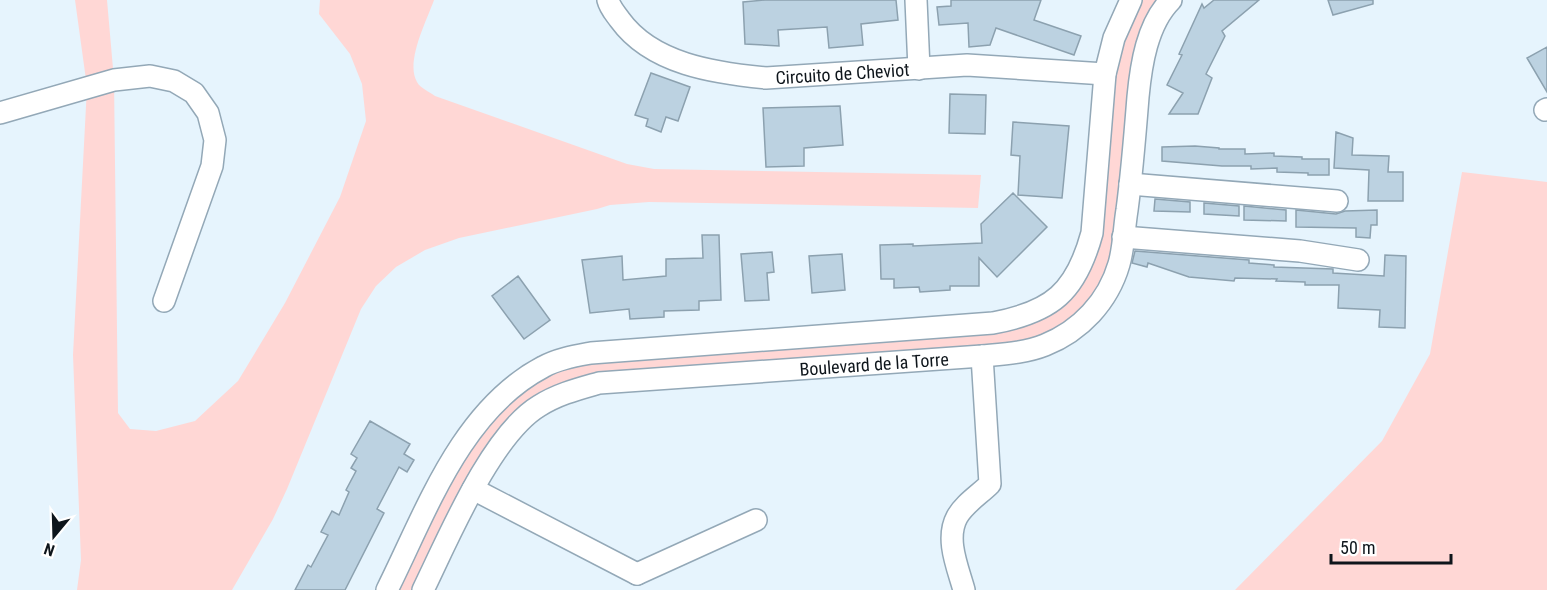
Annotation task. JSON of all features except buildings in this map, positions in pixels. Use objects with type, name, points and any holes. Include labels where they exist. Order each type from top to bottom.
[{"type":"street","name":"Circuito de Cheviot","points":[[608,0],[628,31],[655,52],[677,61],[733,75],[766,78],[987,65],[1105,74]]},
{"type":"street","points":[[915,0],[920,69]]},
{"type":"street","name":"Boulevard de la Torre","points":[[387,590],[462,444],[498,400],[523,379],[544,366],[591,353],[993,323],[1023,318],[1049,305],[1067,288],[1085,258],[1092,233],[1105,74],[1114,38],[1131,0]]},
{"type":"street","name":"Boulevard de la Torre","points":[[423,590],[473,489],[499,448],[519,423],[538,406],[567,392],[599,383],[982,357],[1018,352],[1045,345],[1083,323],[1100,303],[1112,282],[1119,263],[1144,56],[1154,25],[1171,0]]},
{"type":"street","points":[[0,113],[114,80],[150,76],[174,81],[194,93],[208,114],[215,140],[212,166],[164,301]]},
{"type":"street","points":[[1130,184],[1337,201]]},
{"type":"street","points":[[1123,237],[1323,253],[1358,260]]},
{"type":"street","points":[[964,590],[952,542],[953,529],[957,516],[990,484],[982,357]]},
{"type":"street","points":[[473,489],[637,582],[756,520]]},
{"type":"shaded area","points":[[75,0],[107,0],[114,80],[118,413],[130,429],[156,431],[195,421],[238,381],[285,303],[340,197],[366,121],[362,84],[350,54],[319,14],[320,0],[434,0],[415,53],[414,74],[420,86],[435,96],[627,164],[654,169],[981,175],[978,208],[649,202],[610,205],[459,238],[425,250],[396,267],[376,286],[361,309],[287,489],[273,519],[232,590],[77,590],[81,560],[73,355],[87,87]]},
{"type":"shaded area","points":[[1131,0],[1171,0],[1154,25],[1112,282],[1045,345],[599,383],[519,423],[423,590],[387,590],[462,444],[545,366],[1023,317],[1085,258],[1105,74]]},
{"type":"shaded area","points":[[1462,172],[1547,182],[1547,590],[1235,590],[1382,441],[1430,354]]}]
